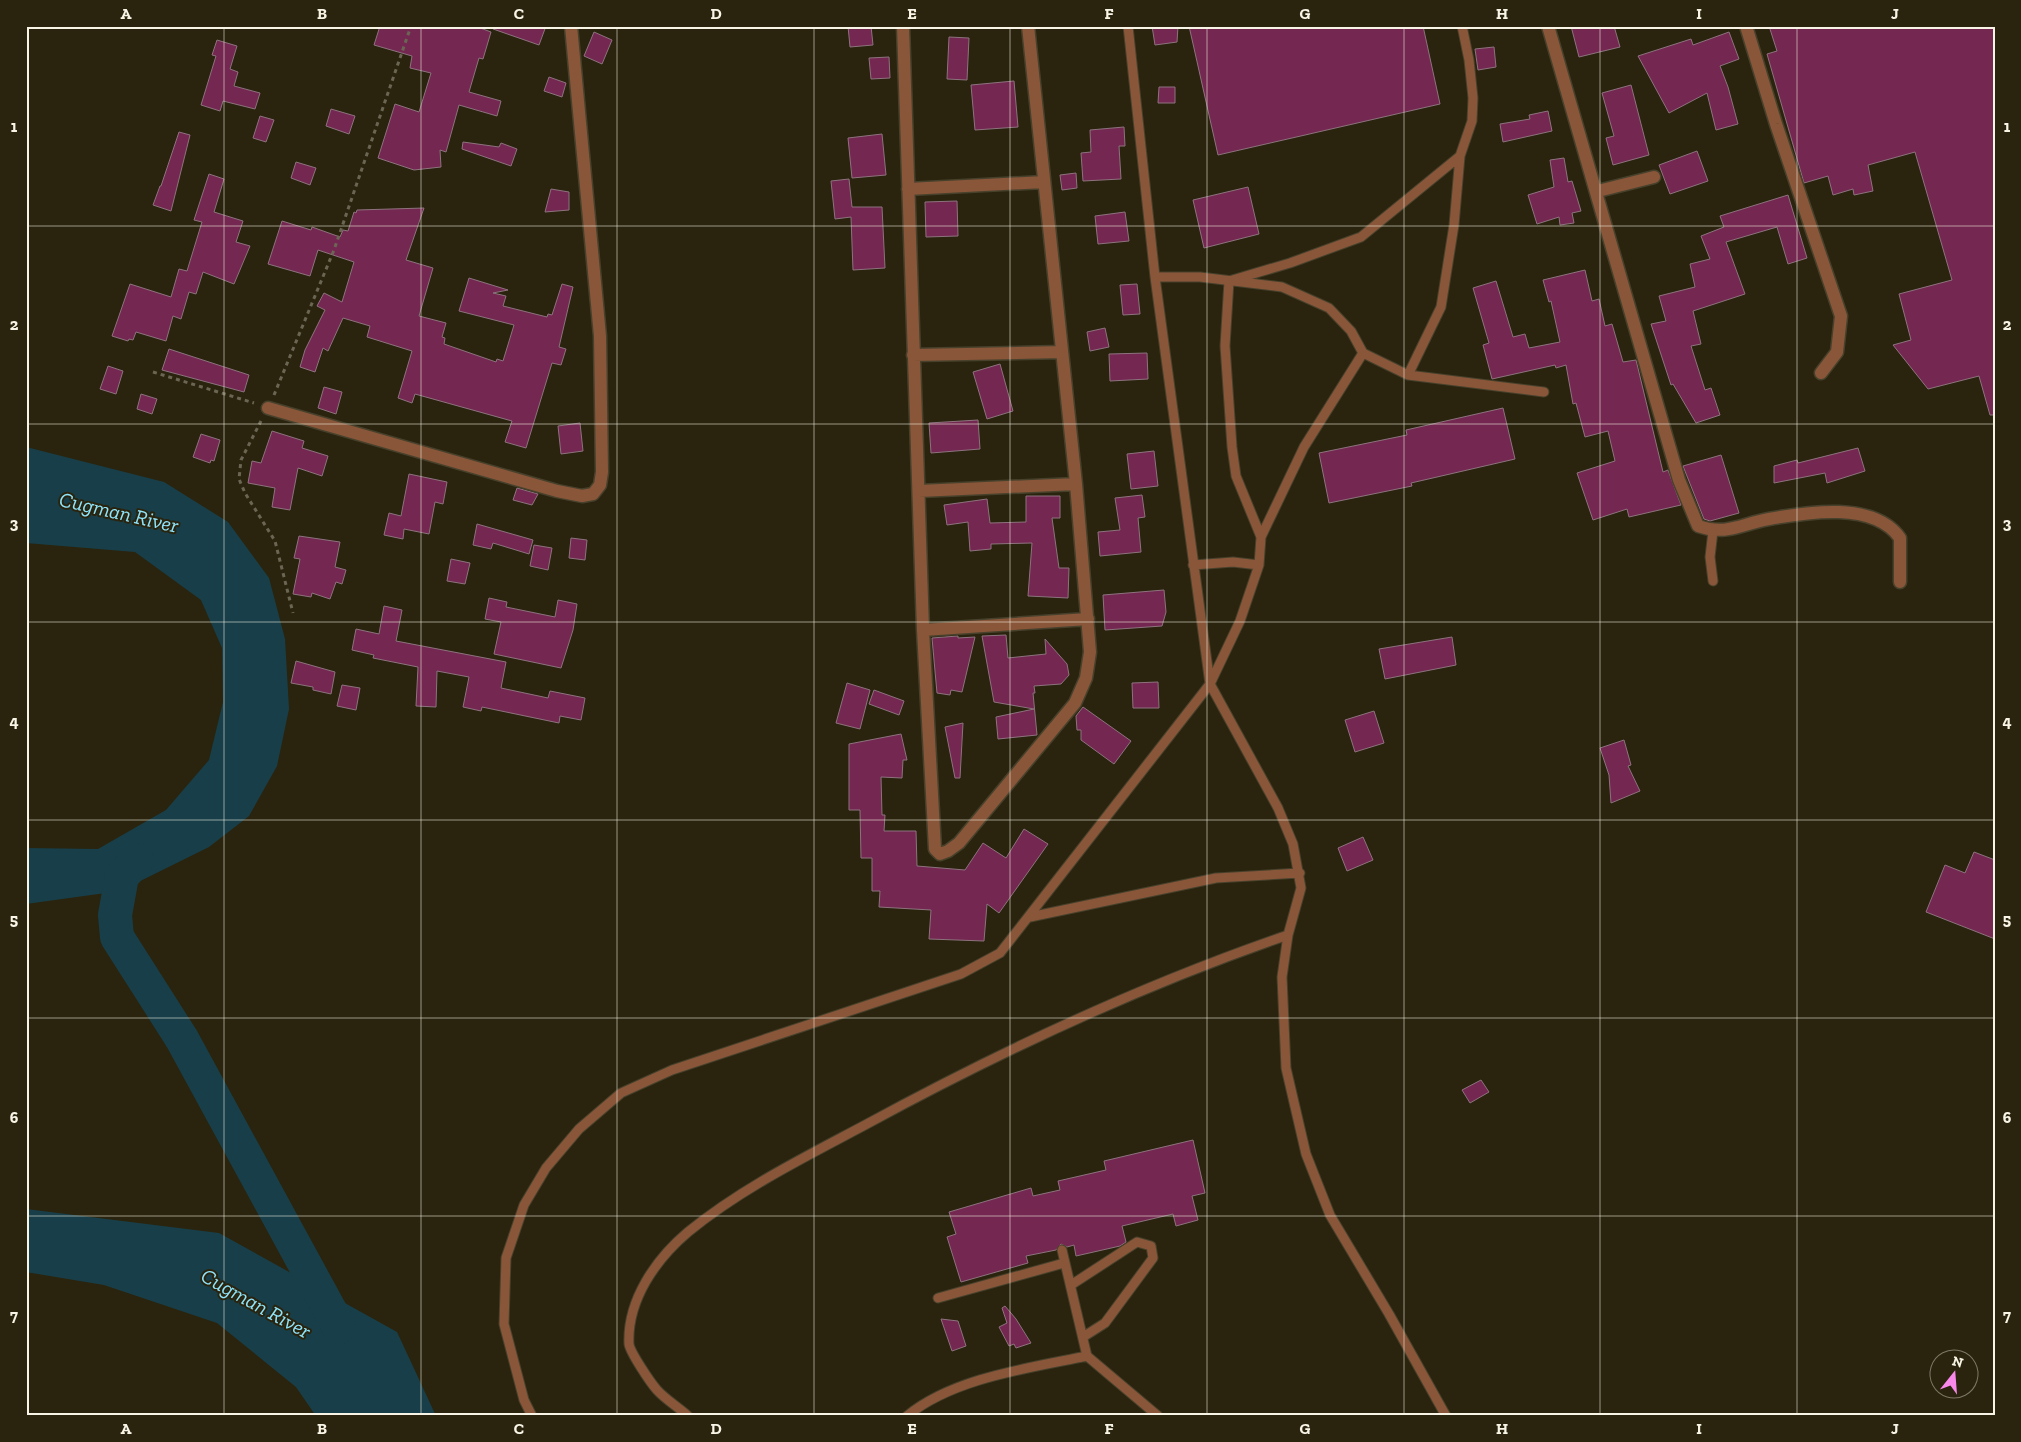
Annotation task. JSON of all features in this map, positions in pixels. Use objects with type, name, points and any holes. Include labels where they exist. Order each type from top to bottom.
[{"type":"street","points":[[268,408],[556,491],[582,496],[593,494],[600,485],[602,472],[600,336],[571,26]]},
{"type":"street","points":[[903,26],[923,630],[935,849],[940,854],[960,844],[1075,703],[1086,678],[1090,652],[1076,484],[1028,26]]},
{"type":"street","points":[[1548,26],[1598,191],[1679,480],[1698,526],[1712,531],[1726,531],[1768,519],[1840,511],[1870,517],[1895,530],[1900,538],[1900,582]]},
{"type":"street","points":[[1746,26],[1776,124],[1841,316],[1837,352],[1822,373]]},
{"type":"street","points":[[1598,191],[1654,177]]},
{"type":"street","points":[[908,189],[1044,182]]},
{"type":"street","points":[[913,355],[1062,352]]},
{"type":"street","points":[[919,491],[1076,484]]},
{"type":"street","points":[[923,630],[1088,619]]},
{"type":"lane","points":[[1128,26],[1155,277],[1210,684],[1278,808],[1293,844],[1300,873],[1301,888],[1288,935],[1282,977],[1286,1068],[1306,1154],[1330,1215],[1389,1314],[1446,1416]]},
{"type":"lane","points":[[1408,374],[1441,307],[1454,226],[1460,156],[1472,121],[1473,98],[1469,60],[1462,26]]},
{"type":"lane","points":[[1229,281],[1290,263],[1361,237],[1460,156]]},
{"type":"lane","points":[[1155,277],[1200,277],[1282,287],[1329,308],[1351,331],[1363,353],[1408,374],[1544,392]]},
{"type":"lane","points":[[1229,281],[1225,346],[1232,447],[1236,476],[1261,537]]},
{"type":"lane","points":[[532,1416],[524,1400],[504,1324],[506,1258],[524,1205],[546,1168],[579,1129],[621,1093],[672,1070],[962,974],[1000,953],[1210,684],[1240,621],[1259,564],[1261,537],[1304,447],[1363,353]]},
{"type":"lane","points":[[1712,531],[1710,557],[1713,582]]},
{"type":"lane","points":[[1193,565],[1233,562],[1259,564]]},
{"type":"lane","points":[[1030,917],[1216,878],[1300,873]]},
{"type":"lane","points":[[688,1416],[657,1390],[629,1346],[630,1319],[643,1284],[688,1233],[767,1177],[958,1074],[1154,986],[1233,954],[1288,935]]},
{"type":"lane","points":[[1071,1286],[1136,1242],[1151,1246],[1153,1258],[1121,1302],[1105,1323],[1083,1338]]},
{"type":"lane","points":[[1062,1250],[1087,1356],[1158,1416]]},
{"type":"lane","points":[[938,1298],[1064,1263]]},
{"type":"lane","points":[[907,1416],[945,1393],[979,1382],[1087,1356]]},
{"type":"path","points":[[293,613],[275,541],[245,493],[239,479],[241,460],[268,408],[334,250],[411,26]]},
{"type":"path","points":[[153,372],[268,408]]},
{"type":"water","name":"Cugman River","points":[[26,447],[164,482],[228,522],[269,578],[285,639],[289,709],[277,766],[249,816],[209,847],[120,891],[26,904],[26,848],[98,849],[166,810],[209,760],[223,702],[222,648],[201,600],[135,552],[26,543]]},
{"type":"water","name":"Cugman River","points":[[26,1209],[219,1233],[397,1332],[436,1416],[316,1416],[296,1387],[217,1323],[104,1285],[26,1272]]},
{"type":"building","points":[[380,26],[475,26],[491,32],[483,59],[479,58],[469,92],[501,101],[497,116],[459,105],[446,152],[440,150],[441,167],[414,170],[378,158],[395,104],[419,112],[431,73],[410,68],[412,56],[374,45]]},
{"type":"building","points":[[494,26],[546,26],[539,45],[493,29]]},
{"type":"building","points":[[848,26],[871,26],[873,45],[850,47]]},
{"type":"building","points":[[1152,26],[1178,26],[1177,42],[1155,45]]},
{"type":"building","points":[[1189,26],[1423,26],[1440,104],[1218,155]]},
{"type":"building","points":[[1571,26],[1614,26],[1620,47],[1579,57]]},
{"type":"building","points":[[1769,26],[1995,26],[1995,415],[1990,415],[1979,376],[1928,389],[1893,345],[1911,340],[1899,294],[1952,280],[1915,152],[1868,165],[1873,191],[1854,195],[1853,189],[1833,195],[1828,176],[1804,183],[1767,54],[1777,51]]},
{"type":"building","points":[[594,32],[612,40],[602,64],[584,56]]},
{"type":"building","points":[[1729,32],[1739,59],[1720,66],[1738,124],[1716,130],[1707,93],[1669,113],[1638,56],[1691,39],[1693,45]]},
{"type":"building","points":[[949,37],[969,38],[967,80],[947,79]]},
{"type":"building","points":[[217,40],[237,46],[230,69],[238,72],[234,86],[260,93],[255,109],[223,101],[220,111],[201,105],[216,56],[212,55]]},
{"type":"building","points":[[1494,47],[1496,67],[1478,70],[1475,49]]},
{"type":"building","points":[[889,57],[890,78],[871,79],[869,58]]},
{"type":"building","points":[[549,77],[566,83],[562,97],[544,91]]},
{"type":"building","points":[[1014,81],[1018,127],[975,130],[971,85]]},
{"type":"building","points":[[1631,85],[1649,155],[1613,165],[1606,138],[1614,136],[1602,93]]},
{"type":"building","points":[[1159,87],[1175,87],[1175,103],[1158,103]]},
{"type":"building","points":[[331,109],[355,116],[349,134],[326,126]]},
{"type":"building","points":[[1548,111],[1552,131],[1503,142],[1500,124],[1530,119],[1529,115]]},
{"type":"building","points":[[260,116],[274,120],[266,142],[253,138]]},
{"type":"building","points":[[1124,127],[1125,146],[1119,146],[1121,179],[1083,181],[1081,153],[1091,152],[1090,130]]},
{"type":"building","points":[[179,132],[190,135],[171,211],[153,205]]},
{"type":"building","points":[[882,134],[886,175],[852,178],[848,138]]},
{"type":"building","points":[[463,142],[499,147],[501,143],[517,149],[511,166],[462,149]]},
{"type":"building","points":[[1697,151],[1708,181],[1670,194],[1659,165]]},
{"type":"building","points":[[1564,158],[1568,182],[1572,181],[1581,211],[1572,213],[1574,223],[1560,225],[1559,217],[1537,224],[1528,195],[1554,187],[1550,160]]},
{"type":"building","points":[[296,162],[316,168],[310,185],[291,178]]},
{"type":"building","points":[[1076,173],[1077,188],[1062,190],[1060,175]]},
{"type":"building","points":[[209,174],[224,179],[214,212],[243,221],[236,242],[250,246],[234,284],[203,272],[196,294],[189,292],[181,319],[173,316],[166,341],[136,332],[133,340],[129,339],[128,341],[112,336],[130,284],[171,297],[179,269],[187,271],[202,222],[194,220]]},
{"type":"building","points":[[849,179],[852,207],[882,207],[885,268],[853,270],[851,217],[835,219],[831,181]]},
{"type":"building","points":[[1248,187],[1259,234],[1204,248],[1193,200]]},
{"type":"building","points":[[551,189],[569,192],[569,210],[545,212]]},
{"type":"building","points":[[1788,195],[1807,258],[1788,264],[1777,227],[1726,242],[1745,294],[1693,311],[1701,344],[1691,346],[1705,390],[1711,388],[1720,415],[1696,423],[1673,384],[1671,385],[1651,324],[1666,321],[1659,296],[1695,287],[1690,264],[1710,259],[1701,236],[1724,227],[1720,216]]},
{"type":"building","points":[[957,201],[958,236],[926,237],[925,202]]},
{"type":"building","points":[[424,208],[406,260],[433,268],[419,316],[446,323],[442,337],[445,338],[444,344],[496,362],[497,359],[503,361],[514,325],[459,311],[469,278],[508,290],[493,293],[506,296],[503,306],[547,317],[548,314],[552,315],[562,284],[573,287],[559,347],[566,349],[561,365],[552,363],[526,448],[505,442],[512,421],[415,394],[412,403],[398,398],[412,351],[367,337],[370,326],[343,318],[328,351],[323,348],[315,372],[300,367],[305,350],[325,310],[317,306],[324,293],[342,302],[354,262],[318,250],[310,276],[268,264],[282,221],[311,230],[312,227],[340,237],[343,230],[348,231],[354,212],[356,213],[357,210]]},
{"type":"building","points":[[1125,212],[1129,241],[1098,244],[1095,216]]},
{"type":"building","points":[[1585,270],[1592,301],[1599,299],[1605,326],[1612,324],[1623,362],[1636,360],[1663,472],[1668,470],[1681,505],[1629,517],[1627,509],[1593,520],[1577,473],[1615,461],[1608,431],[1585,437],[1576,403],[1573,404],[1566,365],[1556,368],[1555,365],[1492,379],[1483,345],[1489,343],[1473,288],[1496,281],[1513,337],[1525,334],[1529,348],[1560,342],[1551,301],[1549,302],[1543,280]]},
{"type":"building","points":[[1137,284],[1140,314],[1123,315],[1120,285]]},
{"type":"building","points":[[1105,328],[1109,347],[1090,351],[1087,332]]},
{"type":"building","points":[[169,349],[249,375],[244,392],[162,370]]},
{"type":"building","points":[[1147,353],[1148,379],[1110,381],[1109,354]]},
{"type":"building","points":[[1000,364],[1013,411],[987,419],[973,372]]},
{"type":"building","points":[[108,366],[123,371],[116,394],[100,389]]},
{"type":"building","points":[[324,387],[342,392],[336,414],[318,408]]},
{"type":"building","points":[[141,394],[157,399],[152,414],[137,409]]},
{"type":"building","points":[[1503,408],[1515,459],[1411,483],[1412,486],[1329,503],[1319,453],[1407,435],[1406,430]]},
{"type":"building","points":[[978,420],[980,449],[931,453],[929,423]]},
{"type":"building","points":[[580,423],[583,451],[561,454],[558,426]]},
{"type":"building","points":[[272,431],[304,441],[302,448],[328,456],[322,476],[298,468],[290,510],[272,507],[275,488],[248,483],[252,461],[261,463]]},
{"type":"building","points":[[201,434],[220,440],[214,461],[211,460],[210,463],[193,457]]},
{"type":"building","points":[[1858,448],[1865,471],[1827,483],[1825,473],[1774,483],[1774,466],[1797,460],[1798,463]]},
{"type":"building","points":[[1154,451],[1158,486],[1131,489],[1127,454]]},
{"type":"building","points":[[1721,455],[1739,513],[1710,521],[1704,519],[1683,466]]},
{"type":"building","points":[[409,474],[447,482],[443,504],[435,502],[429,534],[404,529],[403,539],[384,535],[389,513],[401,516]]},
{"type":"building","points":[[517,488],[538,494],[532,505],[513,500]]},
{"type":"building","points":[[1142,495],[1145,517],[1138,518],[1141,552],[1100,556],[1098,532],[1120,530],[1115,498]]},
{"type":"building","points":[[1026,496],[1060,496],[1060,518],[1052,518],[1059,568],[1069,568],[1068,598],[1028,596],[1032,543],[991,544],[991,549],[970,551],[968,522],[947,525],[944,505],[987,499],[990,523],[1026,522]]},
{"type":"building","points":[[477,524],[533,540],[529,554],[493,543],[491,549],[473,545]]},
{"type":"building","points":[[299,536],[340,542],[335,567],[346,570],[342,584],[336,582],[330,599],[312,593],[311,597],[293,594],[300,559],[294,558]]},
{"type":"building","points":[[571,538],[587,540],[585,560],[569,558]]},
{"type":"building","points":[[534,545],[552,548],[548,570],[530,566]]},
{"type":"building","points":[[451,559],[470,563],[465,584],[447,581]]},
{"type":"building","points":[[1164,590],[1166,612],[1162,626],[1105,630],[1103,595]]},
{"type":"building","points":[[489,598],[507,602],[506,607],[555,617],[558,600],[577,604],[573,630],[561,668],[494,654],[501,622],[485,619]]},
{"type":"building","points":[[384,606],[402,610],[396,641],[506,662],[501,688],[548,698],[550,691],[585,698],[581,720],[560,716],[559,723],[482,707],[481,711],[463,707],[469,677],[437,671],[436,707],[416,706],[418,667],[373,658],[374,655],[352,650],[356,629],[379,634]]},
{"type":"building","points":[[1006,635],[1008,658],[1046,654],[1045,639],[1067,664],[1069,675],[1061,684],[1034,686],[1037,735],[998,739],[996,717],[1034,709],[994,702],[982,636]]},
{"type":"building","points":[[958,636],[958,638],[975,637],[962,692],[951,690],[950,695],[937,693],[932,638]]},
{"type":"building","points":[[1452,637],[1456,665],[1385,679],[1379,649]]},
{"type":"building","points":[[296,661],[335,672],[331,694],[313,690],[313,687],[291,683]]},
{"type":"building","points":[[1158,682],[1159,708],[1133,708],[1132,683]]},
{"type":"building","points":[[847,683],[870,690],[860,729],[836,723]]},
{"type":"building","points":[[342,685],[360,688],[356,710],[337,706]]},
{"type":"building","points":[[874,690],[904,701],[899,715],[869,704]]},
{"type":"building","points":[[1083,707],[1131,741],[1114,764],[1081,740],[1081,730],[1077,730],[1076,716]]},
{"type":"building","points":[[1374,711],[1384,743],[1355,752],[1345,720]]},
{"type":"building","points":[[963,723],[960,778],[955,778],[945,727]]},
{"type":"building","points":[[901,734],[907,760],[903,760],[902,778],[881,777],[882,815],[885,815],[884,831],[916,831],[917,866],[965,870],[983,843],[1006,858],[1024,829],[1048,844],[999,913],[987,904],[984,941],[929,939],[931,910],[879,907],[880,891],[872,891],[872,858],[861,858],[860,810],[849,810],[849,744]]},
{"type":"building","points":[[1624,740],[1631,765],[1628,766],[1640,791],[1611,803],[1609,775],[1600,748]]},
{"type":"building","points":[[1363,837],[1373,860],[1347,871],[1338,848]]},
{"type":"building","points":[[1974,852],[1995,860],[1995,939],[1926,912],[1945,865],[1965,873]]},
{"type":"building","points":[[1481,1080],[1489,1092],[1470,1103],[1462,1090]]},
{"type":"building","points":[[1193,1140],[1205,1193],[1192,1196],[1198,1220],[1176,1226],[1173,1214],[1122,1226],[1126,1242],[1120,1246],[1076,1256],[1074,1245],[1067,1247],[1061,1244],[1056,1250],[1026,1256],[1028,1263],[961,1282],[947,1237],[956,1234],[949,1212],[1031,1188],[1033,1196],[1060,1190],[1058,1181],[1106,1170],[1104,1161]]},
{"type":"building","points":[[1005,1306],[1016,1319],[1031,1343],[1016,1348],[1014,1344],[1009,1346],[999,1327],[1007,1323],[1002,1308]]},
{"type":"building","points":[[941,1319],[958,1321],[966,1346],[952,1351]]},
{"type":"waterway","points":[[137,860],[122,876],[115,915],[117,937],[182,1039],[339,1327]]}]
